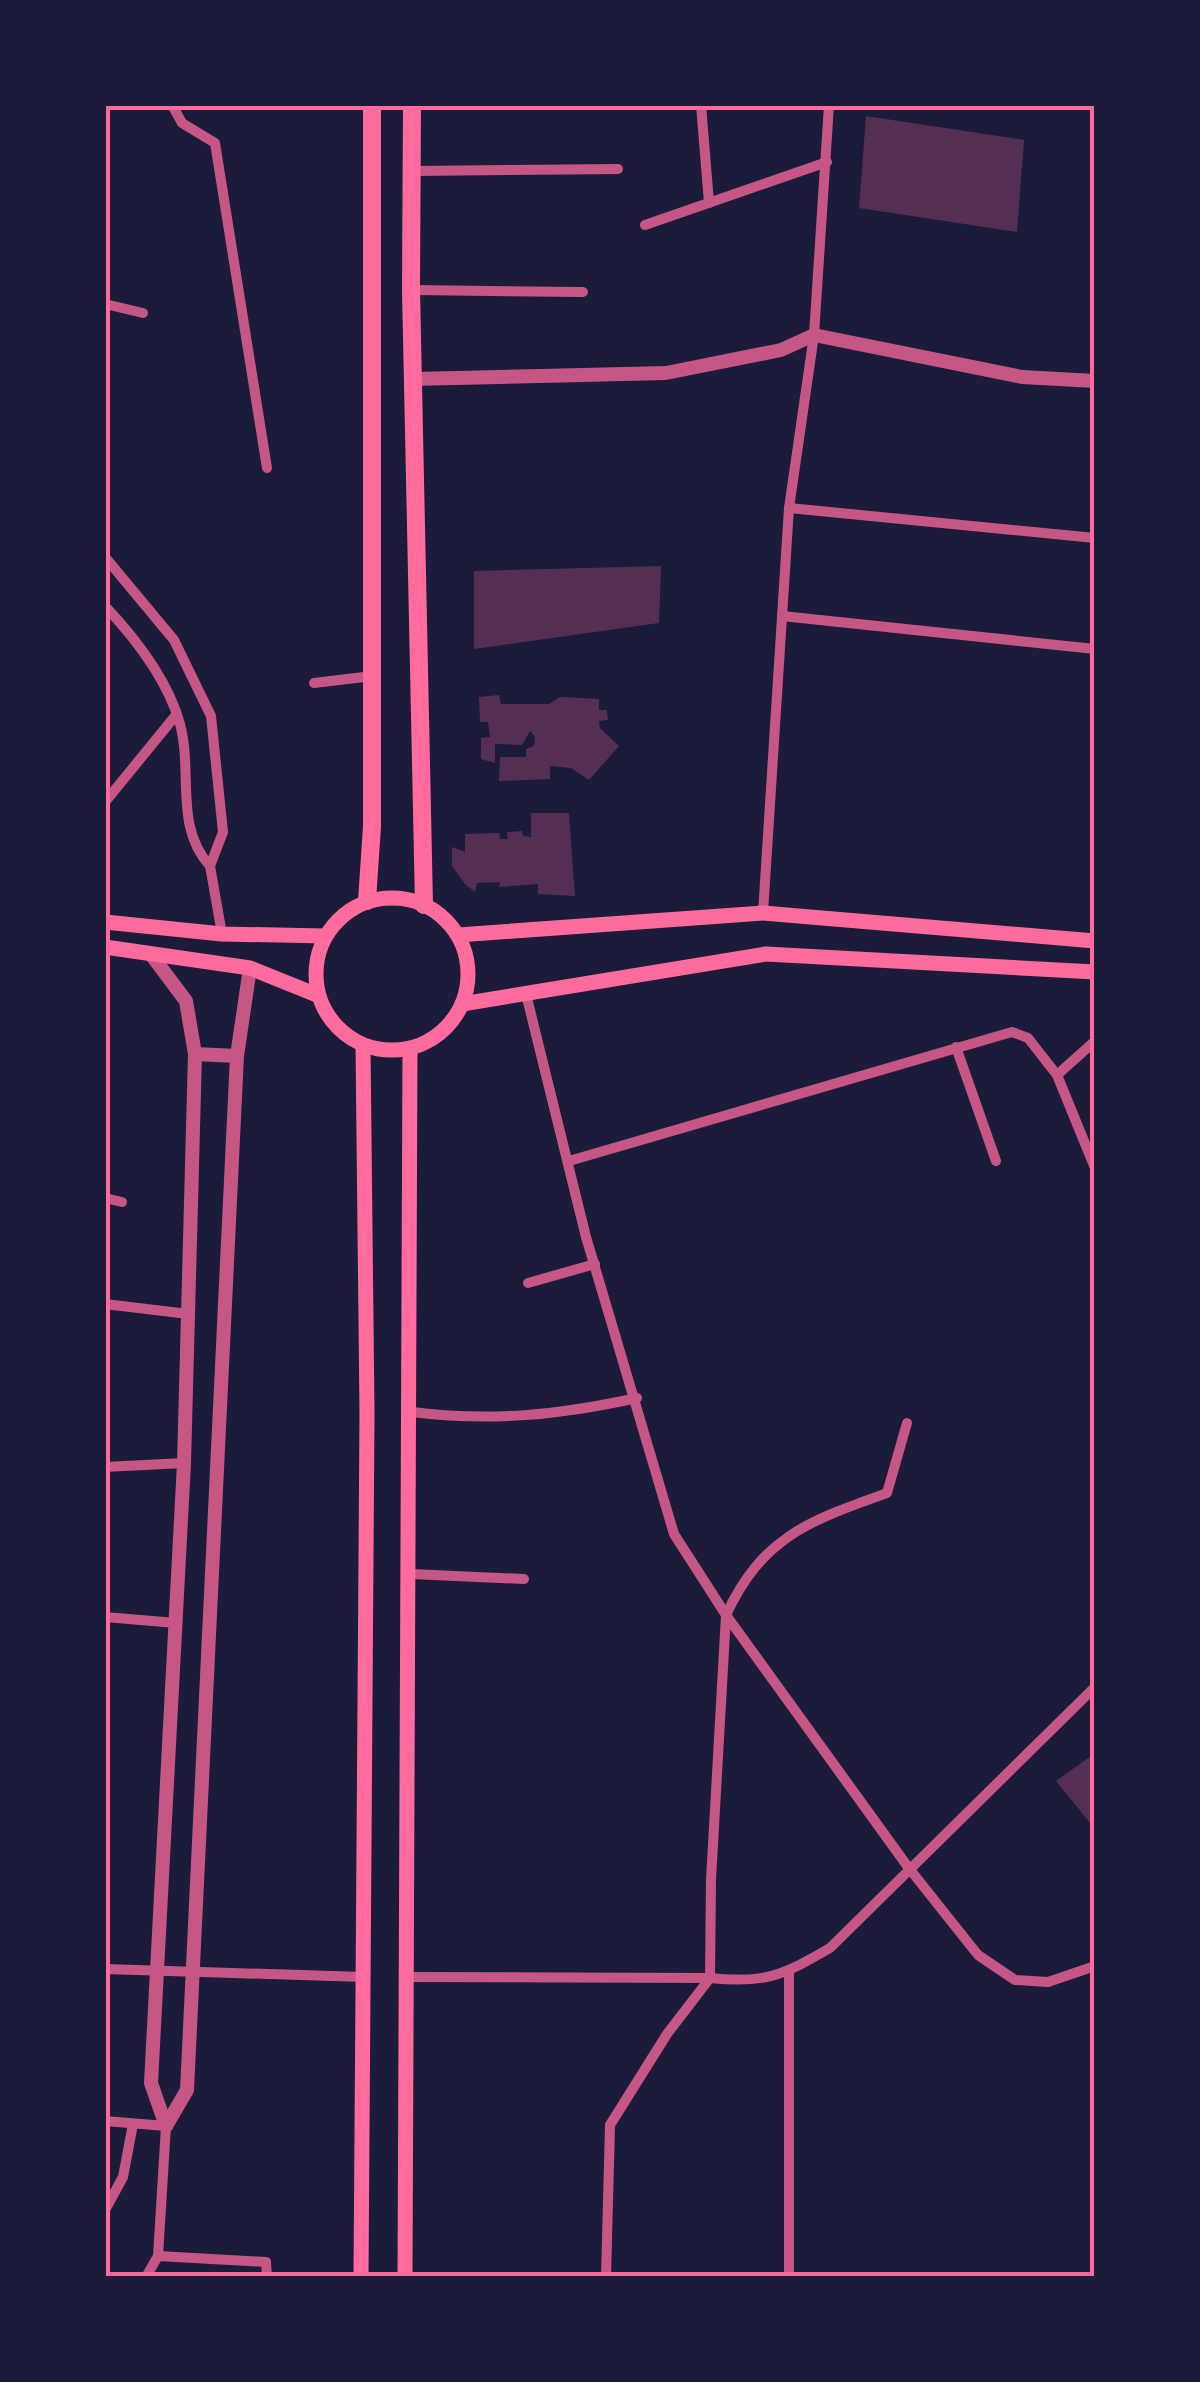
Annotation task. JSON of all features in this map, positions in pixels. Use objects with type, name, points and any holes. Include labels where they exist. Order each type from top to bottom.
[{"type":"main road","points":[[367,901],[372,676],[372,105]]},
{"type":"main road","points":[[412,105],[410,290],[424,904]]},
{"type":"main road","points":[[386,897],[424,904],[444,917],[458,935],[467,958],[468,981],[462,1004],[450,1024],[432,1040],[386,1051],[362,1045],[342,1034],[317,995],[317,955],[325,936],[336,921],[367,901],[386,897]]},
{"type":"main road","points":[[458,935],[764,913],[1095,941]]},
{"type":"main road","points":[[105,922],[222,934],[325,936]]},
{"type":"main road","points":[[105,947],[250,968],[317,995]]},
{"type":"main road","points":[[462,1004],[766,954],[1095,972]]},
{"type":"main road","points":[[361,2277],[367,1413],[362,1045]]},
{"type":"main road","points":[[405,2277],[412,1412],[410,1048]]},
{"type":"street","points":[[172,105],[182,124],[215,143],[266,468]]},
{"type":"street","points":[[701,105],[710,203]]},
{"type":"street","points":[[764,913],[790,508],[814,335],[830,105]]},
{"type":"street","points":[[645,225],[827,162]]},
{"type":"street","points":[[412,171],[618,169]]},
{"type":"street","points":[[410,290],[583,292]]},
{"type":"street","points":[[105,304],[143,313]]},
{"type":"street","points":[[412,379],[666,374],[781,350],[814,335],[1052,382],[1095,381]]},
{"type":"street","points":[[790,508],[1095,538]]},
{"type":"street","points":[[105,557],[174,640],[211,716],[224,832],[210,866]]},
{"type":"street","points":[[105,606],[146,654],[176,714],[190,839],[210,866],[222,934]]},
{"type":"street","points":[[782,616],[1095,650]]},
{"type":"street","points":[[314,683],[372,676]]},
{"type":"street","points":[[105,802],[176,714]]},
{"type":"street","points":[[146,2277],[158,2256],[166,2126],[151,2083],[184,1463],[195,1054],[186,1001],[150,953]]},
{"type":"street","points":[[166,2126],[187,2090],[237,1056],[250,968]]},
{"type":"street","points":[[526,994],[595,1264],[674,1534],[726,1616],[908,1868],[978,1955],[1015,1980],[1048,1982],[1095,1966]]},
{"type":"street","points":[[569,1161],[1012,1032],[1028,1038],[1056,1076],[1095,1168]]},
{"type":"street","points":[[1056,1076],[1095,1041]]},
{"type":"street","points":[[956,1047],[996,1161]]},
{"type":"street","points":[[195,1054],[237,1056]]},
{"type":"street","points":[[105,1198],[122,1202]]},
{"type":"street","points":[[528,1282],[595,1264]]},
{"type":"street","points":[[105,1304],[188,1314]]},
{"type":"street","points":[[412,1412],[477,1420],[562,1415],[636,1398]]},
{"type":"street","points":[[606,2277],[610,2126],[667,2034],[710,1978],[710,1880],[726,1616],[744,1576],[765,1554],[810,1520],[886,1493],[907,1424]]},
{"type":"street","points":[[105,1466],[184,1463]]},
{"type":"street","points":[[411,1574],[524,1578]]},
{"type":"street","points":[[105,1617],[176,1623]]},
{"type":"street","points":[[408,1977],[710,1978],[750,1982],[789,1971],[830,1948],[1095,1687]]},
{"type":"street","points":[[105,1970],[364,1977]]},
{"type":"street","points":[[789,1971],[789,2277]]},
{"type":"street","points":[[105,2121],[166,2126]]},
{"type":"street","points":[[105,2210],[123,2177],[133,2124]]},
{"type":"street","points":[[158,2256],[266,2262],[266,2277]]},
{"type":"building","points":[[866,116],[1024,140],[1017,232],[859,208]]},
{"type":"building","points":[[661,566],[659,623],[474,649],[474,571]]},
{"type":"building","points":[[499,695],[501,704],[549,704],[560,697],[599,699],[599,710],[607,710],[608,720],[599,721],[600,728],[619,746],[589,780],[571,768],[550,766],[550,779],[499,781],[500,757],[526,757],[526,749],[534,746],[535,737],[530,731],[522,745],[495,744],[495,763],[481,759],[481,738],[490,737],[488,722],[480,722],[479,697]]},
{"type":"building","points":[[531,813],[569,813],[575,896],[538,894],[538,884],[499,887],[500,882],[477,883],[475,892],[465,884],[452,866],[452,847],[465,852],[465,834],[499,833],[500,839],[508,839],[507,832],[522,831],[523,836],[531,837]]},
{"type":"building","points":[[1095,1753],[1095,1829],[1056,1781]]}]
